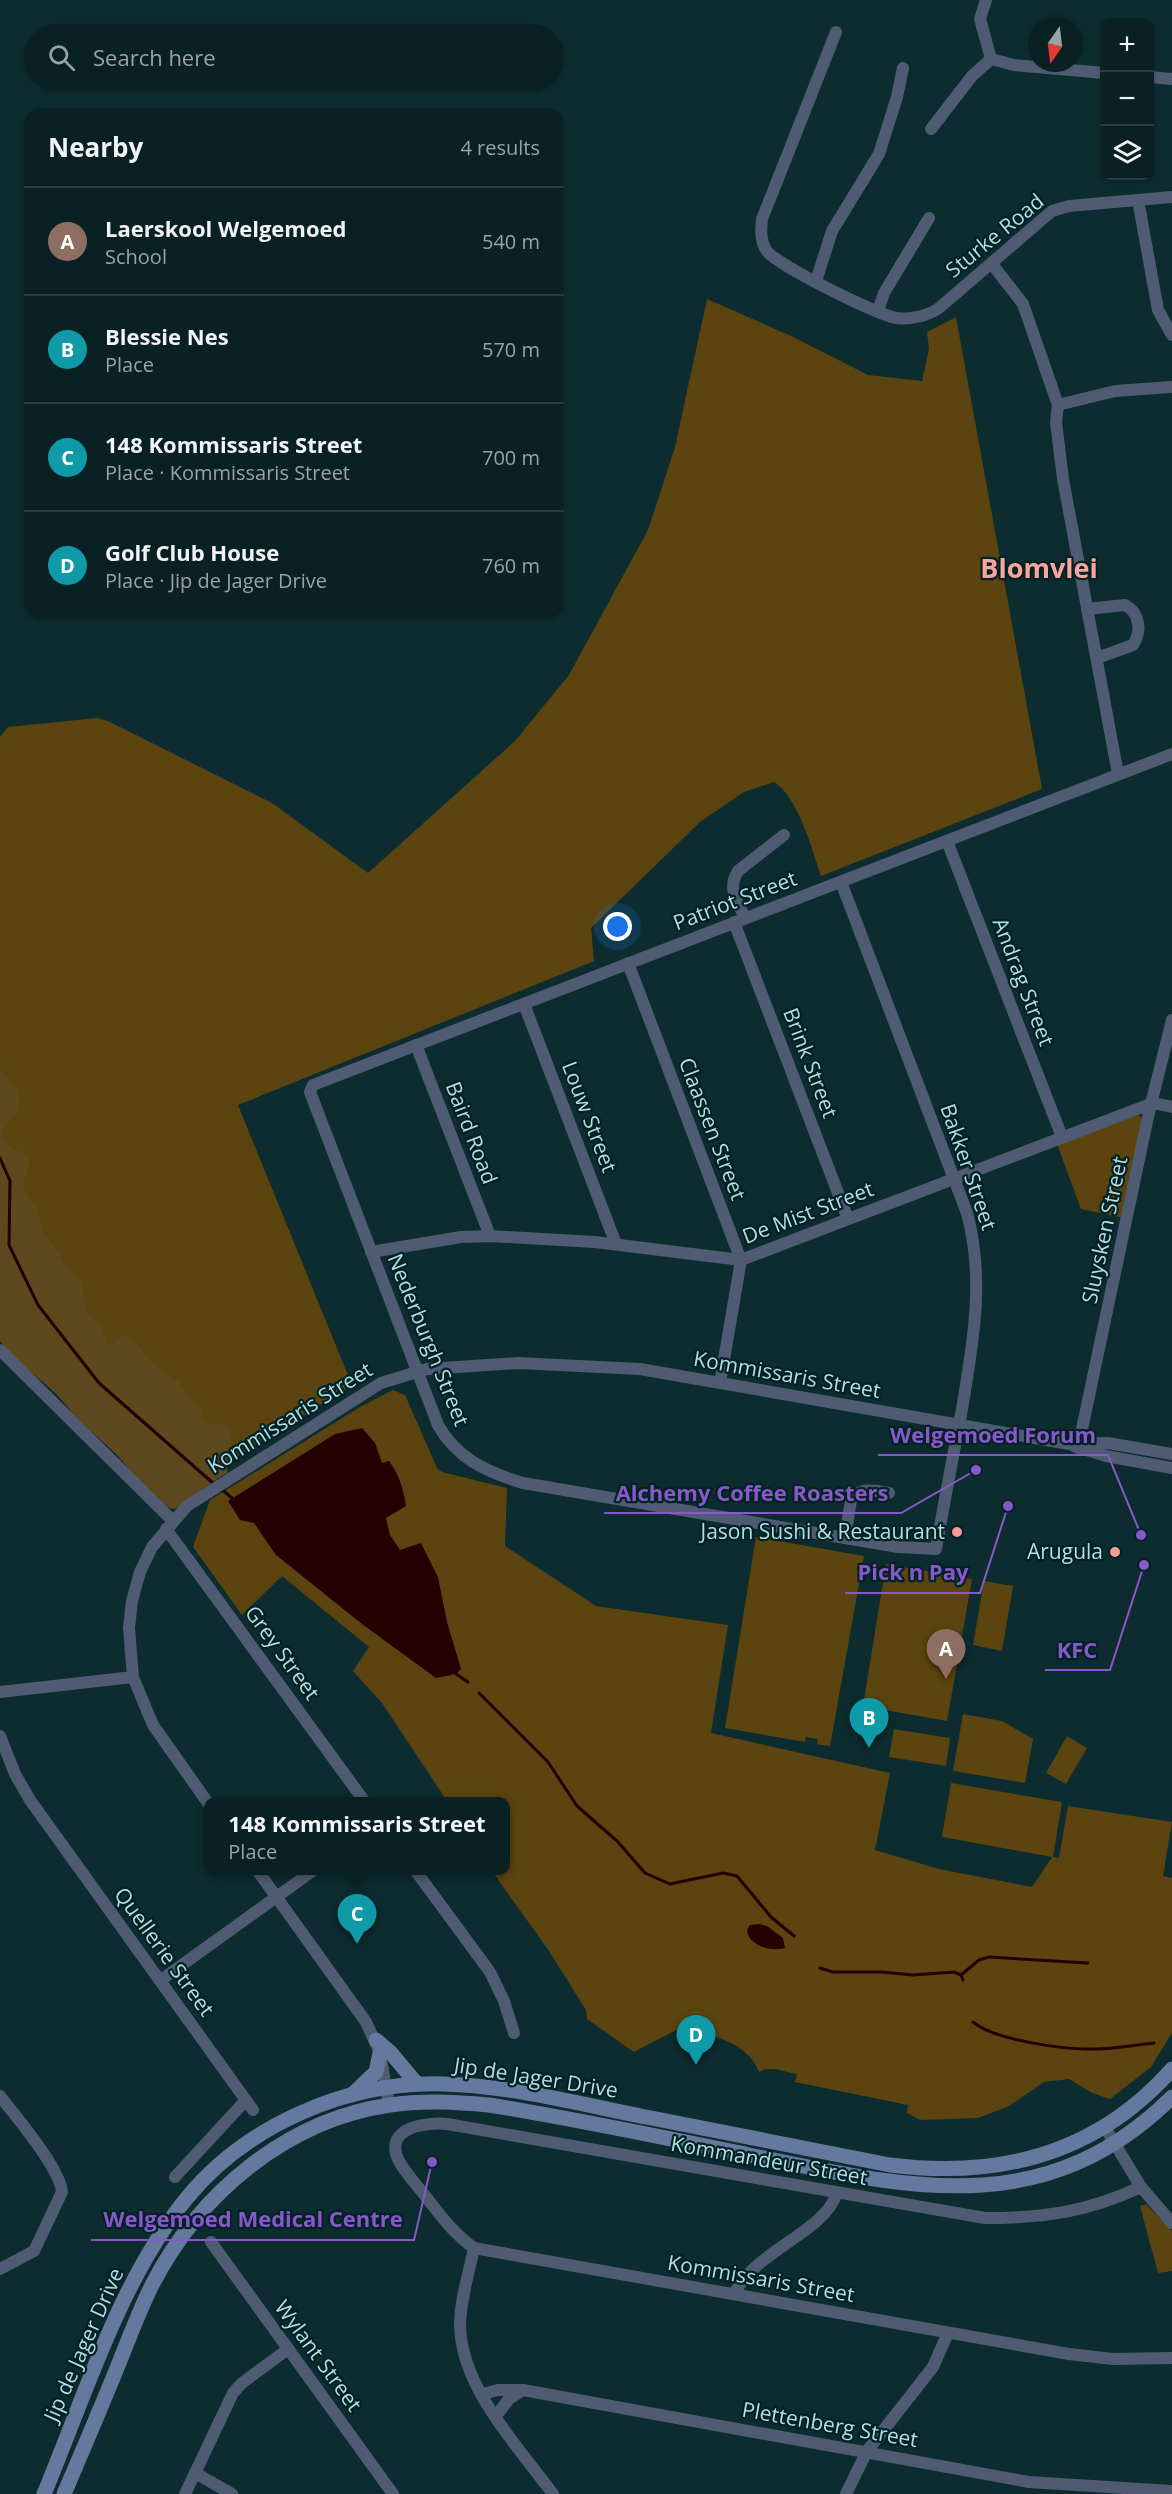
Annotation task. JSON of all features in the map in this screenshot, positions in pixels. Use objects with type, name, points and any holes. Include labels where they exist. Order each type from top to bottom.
[{"type":"main road","points":[[352,2095],[376,2072],[378,2047],[391,2053],[417,2084]]},
{"type":"main road","name":"Jip de Jager Drive","points":[[44,2494],[122,2306],[159,2237],[185,2200],[223,2161],[274,2126],[327,2102],[386,2088],[417,2084],[467,2085],[523,2093],[920,2169],[980,2169],[1017,2163],[1061,2149],[1104,2126],[1138,2102],[1172,2069]]},
{"type":"main road","name":"Jip de Jager Drive","points":[[64,2494],[153,2284],[199,2214],[228,2184],[277,2147],[324,2124],[389,2105],[450,2102],[574,2120],[875,2180],[939,2187],[993,2185],[1033,2177],[1086,2158],[1114,2143],[1149,2118],[1172,2097]]},
{"type":"street","points":[[986,0],[980,19],[991,59]]},
{"type":"street","points":[[837,32],[762,219],[762,241],[769,253],[785,266],[878,310],[884,293],[928,218]]},
{"type":"street","points":[[991,59],[1014,65],[1100,73]]},
{"type":"street","points":[[931,129],[972,76],[991,59]]},
{"type":"street","points":[[816,281],[839,218],[879,154],[903,68]]},
{"type":"street","points":[[1154,77],[1172,79]]},
{"type":"street","name":"Sturke Road","points":[[878,310],[898,318],[921,316],[935,311],[1046,215],[1058,208],[1172,197]]},
{"type":"street","points":[[1138,200],[1158,310],[1172,335]]},
{"type":"street","points":[[992,264],[1023,304],[1058,405],[1056,422],[1063,479],[1118,774]]},
{"type":"street","points":[[1058,405],[1115,391],[1172,387]]},
{"type":"street","points":[[1088,609],[1125,605],[1136,613],[1138,620],[1138,628],[1132,645],[1097,658]]},
{"type":"street","name":"Patriot Street","points":[[313,1085],[1172,753]]},
{"type":"street","name":"Brink Street","points":[[784,836],[738,871],[732,890],[740,920],[848,1219]]},
{"type":"street","name":"Andrag Street","points":[[947,841],[1062,1137]]},
{"type":"street","name":"Bakker Street","points":[[841,882],[974,1237],[977,1274],[973,1344],[936,1550]]},
{"type":"street","name":"Claassen Street","points":[[628,963],[741,1260]]},
{"type":"street","name":"Louw Street","points":[[525,1004],[616,1245]]},
{"type":"street","name":"Sluysken Street","points":[[1076,1445],[1172,1020]]},
{"type":"street","name":"Baird Road","points":[[416,1045],[490,1236]]},
{"type":"street","name":"Nederburgh Street","points":[[313,1085],[310,1092],[416,1371],[445,1436],[453,1448],[473,1463],[492,1473],[523,1483],[898,1547],[936,1550]]},
{"type":"street","points":[[1153,1103],[1172,1107]]},
{"type":"street","name":"De Mist Street","points":[[370,1252],[461,1237],[490,1236],[616,1245],[741,1260],[1153,1103]]},
{"type":"street","points":[[720,1383],[741,1260]]},
{"type":"street","name":"Grey Street","points":[[0,1350],[170,1525],[361,1797]]},
{"type":"street","name":"Kommissaris Street","points":[[204,1797],[153,1725],[133,1677],[130,1637],[132,1600],[152,1547],[187,1506],[215,1487],[360,1395],[381,1383],[416,1371],[537,1362],[640,1369],[1076,1445],[1106,1456],[1172,1468]]},
{"type":"street","name":"Kommissaris Street","points":[[1076,1445],[1108,1443],[1172,1454]]},
{"type":"street","points":[[845,1538],[851,1500],[855,1495],[865,1490],[889,1493]]},
{"type":"street","points":[[0,1692],[133,1677]]},
{"type":"street","name":"Quellerie Street","points":[[0,1736],[15,1774],[30,1800],[249,2105],[175,2177]]},
{"type":"street","points":[[261,1875],[366,2022],[378,2047],[389,2105]]},
{"type":"street","points":[[161,1980],[307,1875]]},
{"type":"street","points":[[419,1875],[490,1972],[504,2001],[514,2033]]},
{"type":"street","points":[[0,2096],[53,2168],[61,2184],[62,2192],[34,2251],[0,2268]]},
{"type":"street","name":"Kommandeur Street","points":[[397,2145],[405,2131],[414,2125],[447,2124],[953,2214],[1019,2218],[1054,2215],[1107,2203],[1141,2187]]},
{"type":"street","points":[[1104,2126],[1141,2187],[1172,2223]]},
{"type":"street","name":"Kommissaris Street","points":[[397,2145],[397,2156],[401,2164],[452,2230],[474,2248],[1091,2357],[1172,2358]]},
{"type":"street","points":[[734,2294],[754,2266],[827,2213],[837,2193]]},
{"type":"street","name":"Wylant Street","points":[[211,2242],[393,2494]]},
{"type":"street","points":[[474,2248],[460,2323],[467,2362],[496,2416],[552,2494]]},
{"type":"street","points":[[846,2494],[867,2451],[933,2367],[948,2333]]},
{"type":"street","points":[[185,2494],[233,2393],[248,2378],[288,2349]]},
{"type":"street","name":"Plettenberg Street","points":[[483,2394],[498,2390],[523,2390],[1039,2484],[1172,2491]]},
{"type":"street","points":[[496,2416],[509,2399],[523,2390]]},
{"type":"street","points":[[195,2473],[232,2494]]},
{"type":"shaded area","points":[[707,299],[791,336],[868,375],[922,381],[929,349],[927,332],[956,317],[1042,789],[821,876],[803,824],[783,789],[774,782],[744,792],[700,822],[591,928],[594,961],[238,1105],[352,1385],[169,1500],[0,1333],[0,737],[8,727],[97,718],[108,721],[272,803],[368,873],[515,741],[569,675],[648,530],[675,447]]},
{"type":"shaded area","points":[[0,1068],[16,1088],[20,1105],[1,1137],[6,1144],[28,1156],[28,1169],[23,1182],[27,1196],[38,1210],[44,1234],[59,1253],[66,1268],[76,1274],[81,1281],[87,1314],[101,1325],[106,1344],[114,1345],[122,1335],[130,1336],[156,1368],[180,1383],[189,1397],[199,1405],[205,1421],[212,1425],[224,1423],[231,1435],[232,1447],[227,1473],[174,1509],[152,1495],[118,1456],[80,1421],[53,1391],[25,1368],[0,1341]]},
{"type":"shaded area","points":[[1138,1115],[1143,1119],[1123,1218],[1081,1209],[1057,1144]]},
{"type":"shaded area","points":[[393,1390],[405,1395],[437,1468],[442,1472],[507,1488],[505,1546],[596,1606],[728,1625],[711,1733],[890,1773],[875,1850],[939,1869],[1032,1887],[1052,1857],[942,1837],[951,1783],[1062,1802],[1053,1857],[1059,1858],[1068,1806],[1172,1822],[1163,1876],[1172,1878],[1172,2033],[1151,2067],[1110,2099],[1092,2093],[1069,2079],[1044,2082],[1009,2106],[978,2118],[920,2120],[907,2113],[908,2105],[795,2082],[797,2074],[772,2069],[759,2072],[753,2061],[737,2046],[704,2033],[682,2027],[634,2052],[587,2019],[586,2010],[549,1951],[495,1875],[510,1875],[510,1797],[444,1797],[382,1703],[353,1671],[369,1647],[282,1576],[242,1615],[193,1547],[210,1500],[360,1407]]},
{"type":"shaded area","points":[[362,1428],[375,1443],[382,1463],[389,1461],[393,1467],[402,1488],[406,1506],[386,1518],[390,1535],[400,1550],[421,1543],[438,1577],[447,1622],[461,1669],[456,1674],[436,1678],[362,1624],[276,1555],[254,1523],[240,1520],[228,1501],[335,1434]]},
{"type":"shaded area","points":[[756,1537],[864,1556],[830,1746],[817,1744],[818,1739],[806,1737],[805,1742],[725,1728]]},
{"type":"shaded area","points":[[886,1564],[972,1579],[947,1721],[863,1706]]},
{"type":"shaded area","points":[[984,1581],[1013,1586],[1002,1651],[973,1645]]},
{"type":"shaded area","points":[[963,1714],[1002,1721],[1033,1739],[1025,1783],[953,1771]]},
{"type":"shaded area","points":[[894,1729],[950,1738],[946,1766],[889,1757]]},
{"type":"shaded area","points":[[1067,1736],[1087,1748],[1066,1784],[1046,1773]]},
{"type":"shaded area","points":[[750,1925],[767,1926],[783,1938],[785,1948],[774,1949],[756,1944],[748,1936],[747,1930]]},
{"type":"shaded area","points":[[1146,2204],[1172,2231],[1172,2271],[1158,2273],[1140,2206]]},
{"type":"waterway","points":[[0,1158],[10,1181],[9,1245],[38,1305],[99,1383],[214,1484]]},
{"type":"waterway","points":[[220,1488],[232,1498]]},
{"type":"waterway","points":[[456,1674],[468,1682]]},
{"type":"waterway","points":[[479,1693],[548,1762],[577,1806],[617,1841],[645,1873],[670,1884],[723,1873],[737,1876],[771,1917],[794,1936]]},
{"type":"waterway","points":[[961,1975],[979,1960],[989,1957],[1088,1963]]},
{"type":"waterway","points":[[820,1968],[833,1972],[882,1972],[913,1975],[954,1972],[961,1975],[963,1980]]},
{"type":"waterway","points":[[973,2022],[1013,2039],[1066,2048],[1102,2049],[1154,2043]]},
{"type":"place","name":"Alchemy Coffee Roasters","points":[[976,1470]]},
{"type":"place","name":"Pick n Pay","points":[[1008,1506]]},
{"type":"place","name":"Jason Sushi & Restaurant","points":[[957,1532]]},
{"type":"place","name":"Welgemoed Forum","points":[[1141,1535]]},
{"type":"place","name":"Arugula","points":[[1115,1552]]},
{"type":"place","name":"KFC","points":[[1144,1565]]},
{"type":"place","name":"Laerskool Welgemoed","points":[[946,1679]]},
{"type":"place","name":"Blessie Nes","points":[[869,1748]]},
{"type":"place","name":"148 Kommissaris Street","points":[[357,1944]]},
{"type":"place","name":"Golf Club House","points":[[696,2065]]},
{"type":"place","name":"Welgemoed Medical Centre","points":[[432,2162]]},
{"type":"district","name":"Blomvlei","points":[[1039,569]]}]
